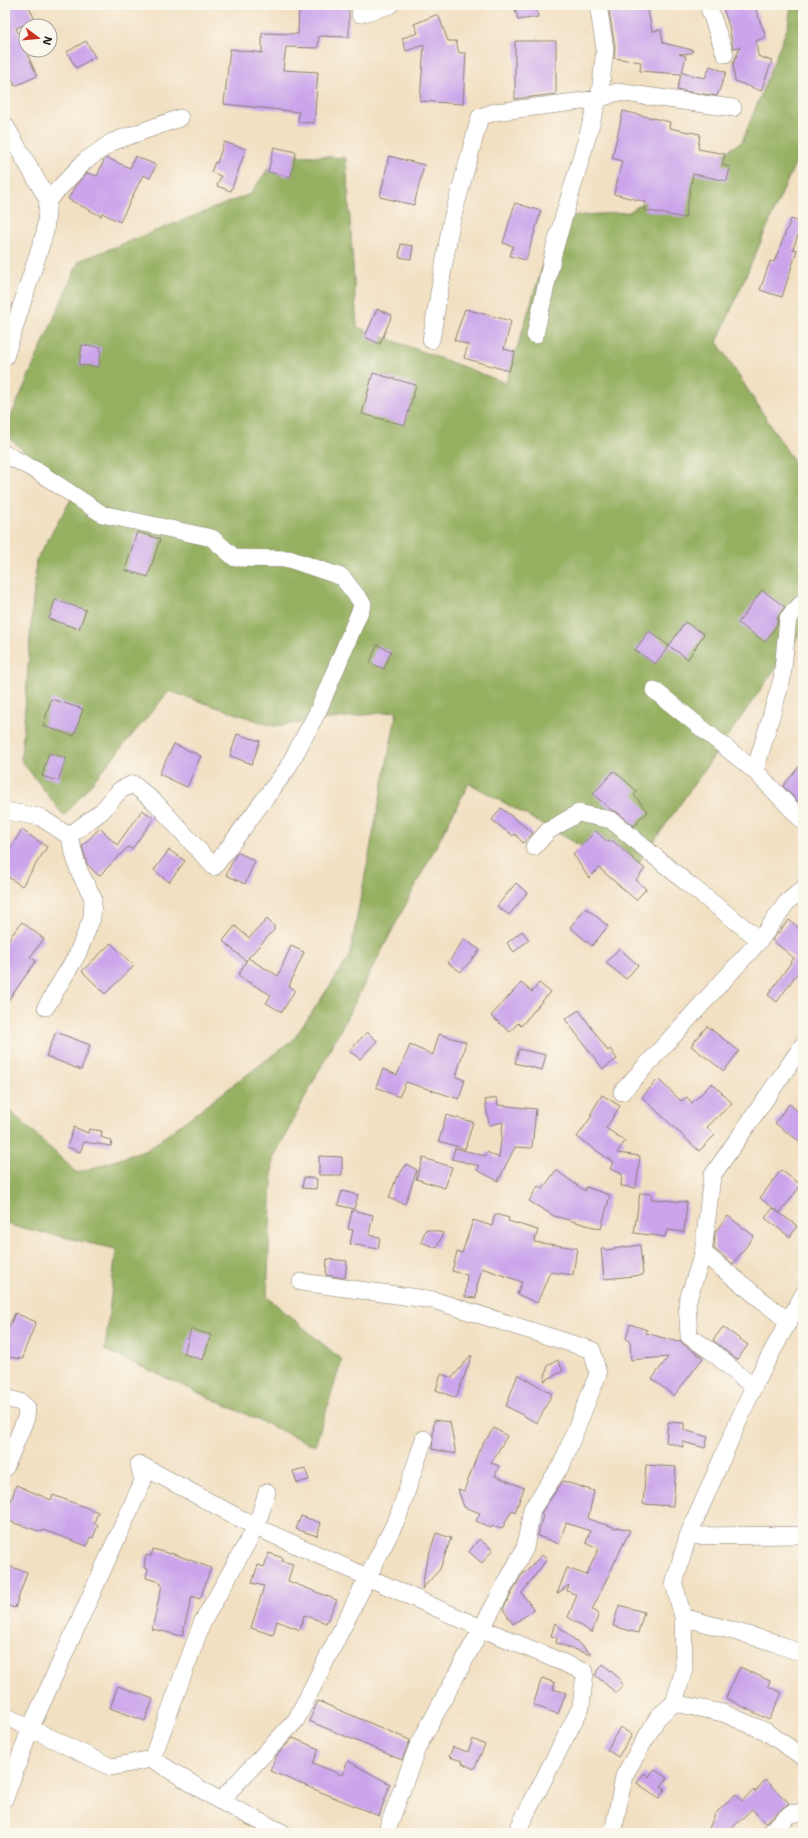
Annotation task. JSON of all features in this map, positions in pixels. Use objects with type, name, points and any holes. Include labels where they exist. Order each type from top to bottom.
[{"type":"street","points":[[360,14],[390,5]]},
{"type":"street","points":[[535,335],[554,250],[599,99],[605,49],[598,5]]},
{"type":"street","points":[[708,5],[725,54]]},
{"type":"street","points":[[431,340],[451,223],[480,117],[495,112],[599,99],[617,92],[733,108]]},
{"type":"street","points":[[48,200],[85,162],[112,142],[180,118]]},
{"type":"street","points":[[5,125],[48,200],[45,232],[5,357]]},
{"type":"street","points":[[5,454],[37,471],[102,514],[212,538],[235,558],[289,559],[342,576],[363,604],[318,711],[287,769],[214,867],[157,804],[133,784],[120,790],[102,811],[69,836]]},
{"type":"street","points":[[755,771],[782,679],[788,618],[803,602]]},
{"type":"street","points":[[654,690],[755,771],[803,820]]},
{"type":"street","points":[[5,811],[40,817],[69,836],[79,871],[93,898],[92,918],[77,955],[46,1007]]},
{"type":"street","points":[[534,847],[548,831],[578,813],[611,820],[686,883],[760,940]]},
{"type":"street","points":[[622,1092],[760,940],[787,902],[803,889]]},
{"type":"street","points":[[753,1387],[711,1351],[689,1336],[687,1303],[703,1253],[712,1176],[803,1045]]},
{"type":"street","points":[[703,1253],[789,1322]]},
{"type":"street","points":[[301,1282],[433,1300],[592,1350],[598,1374],[562,1464],[532,1509],[524,1548],[417,1748],[386,1833]]},
{"type":"street","points":[[613,1833],[624,1776],[658,1717],[674,1703],[684,1669],[683,1617],[674,1584],[688,1536],[753,1387],[803,1295]]},
{"type":"street","points":[[5,1398],[20,1402],[27,1408],[26,1418],[5,1468]]},
{"type":"street","points":[[220,1801],[296,1720],[398,1517],[424,1439]]},
{"type":"street","points":[[5,1798],[31,1728],[143,1481],[139,1464],[256,1527],[367,1578],[585,1672],[581,1707],[516,1833]]},
{"type":"street","points":[[152,1759],[202,1624],[256,1527],[267,1492]]},
{"type":"street","points":[[688,1536],[803,1535]]},
{"type":"street","points":[[683,1617],[773,1642],[803,1654]]},
{"type":"street","points":[[674,1703],[723,1713],[765,1731],[803,1757]]},
{"type":"street","points":[[5,1716],[111,1768],[152,1759],[220,1801],[283,1833]]},
{"type":"street","points":[[769,1833],[790,1814],[803,1812]]},
{"type":"green space","points":[[791,5],[803,5],[803,145],[717,342],[803,476],[803,629],[631,874],[469,783],[273,1159],[267,1297],[342,1360],[315,1446],[105,1350],[116,1249],[5,1224],[5,1106],[77,1173],[147,1150],[293,1040],[349,958],[397,711],[273,726],[169,691],[64,816],[21,760],[36,560],[73,496],[5,434],[5,430],[79,261],[250,194],[279,154],[346,158],[357,327],[506,383],[558,217],[629,212],[742,142],[788,26]]},
{"type":"building","points":[[5,5],[28,5],[34,18],[18,18],[18,27],[16,28],[18,33],[18,58],[29,58],[37,76],[15,86],[5,63]]},
{"type":"building","points":[[299,5],[349,5],[349,37],[319,36],[318,48],[286,47],[283,70],[318,72],[314,123],[298,122],[299,112],[224,104],[230,49],[262,53],[262,33],[298,34]]},
{"type":"building","points":[[514,5],[536,5],[538,17],[518,20]]},
{"type":"building","points":[[608,5],[616,5],[617,8],[630,5],[647,5],[652,31],[661,30],[663,43],[693,50],[692,53],[679,54],[686,56],[682,73],[705,78],[710,66],[726,72],[717,96],[677,90],[681,74],[640,71],[641,62],[614,58],[615,47]]},
{"type":"building","points":[[722,5],[754,5],[766,37],[756,41],[758,56],[772,61],[761,91],[735,81],[733,64],[740,47],[733,48],[729,26]]},
{"type":"building","points":[[438,14],[448,41],[456,41],[459,53],[466,53],[463,104],[420,101],[424,45],[406,51],[402,38],[418,33],[414,24]]},
{"type":"building","points":[[86,41],[95,57],[76,68],[67,52]]},
{"type":"building","points":[[515,41],[556,41],[556,94],[515,99]]},
{"type":"building","points":[[623,111],[670,122],[669,128],[700,134],[698,149],[725,154],[722,165],[730,167],[727,181],[693,174],[685,218],[644,210],[646,202],[614,194],[622,161],[612,158]]},
{"type":"building","points":[[224,142],[246,149],[231,191],[217,186],[221,176],[211,172],[215,162],[217,163]]},
{"type":"building","points":[[274,147],[296,152],[291,177],[268,172]]},
{"type":"building","points":[[135,156],[156,165],[150,178],[143,175],[120,222],[102,213],[101,216],[68,199],[75,186],[87,173],[97,176],[104,160],[107,158],[130,168]]},
{"type":"building","points":[[389,156],[424,165],[414,205],[380,197]]},
{"type":"building","points":[[515,203],[541,211],[526,260],[510,256],[513,246],[503,243]]},
{"type":"building","points":[[791,219],[802,223],[793,249],[797,250],[782,297],[760,290],[770,261],[774,262]]},
{"type":"building","points":[[401,244],[413,246],[411,259],[399,257]]},
{"type":"building","points":[[377,309],[392,315],[380,344],[365,337]]},
{"type":"building","points":[[465,309],[511,321],[504,349],[515,352],[509,371],[464,358],[468,345],[454,340]]},
{"type":"building","points":[[82,345],[101,347],[99,367],[79,365]]},
{"type":"building","points":[[373,373],[416,385],[405,425],[362,414]]},
{"type":"building","points":[[137,532],[160,539],[148,577],[125,570]]},
{"type":"building","points":[[762,590],[785,607],[778,617],[777,625],[765,642],[738,623]]},
{"type":"building","points":[[55,600],[86,610],[79,629],[49,619]]},
{"type":"building","points":[[685,622],[704,634],[688,659],[669,646]]},
{"type":"building","points":[[649,631],[669,646],[655,664],[635,650]]},
{"type":"building","points":[[377,645],[391,651],[384,669],[370,663]]},
{"type":"building","points":[[51,699],[83,709],[74,736],[43,726]]},
{"type":"building","points":[[237,734],[260,741],[252,764],[230,756]]},
{"type":"building","points":[[174,744],[201,756],[187,787],[159,774]]},
{"type":"building","points":[[49,753],[66,758],[58,781],[42,776]]},
{"type":"building","points":[[803,762],[803,807],[783,786]]},
{"type":"building","points":[[614,771],[637,791],[634,795],[648,812],[637,821],[638,823],[634,826],[617,812],[611,810],[593,794]]},
{"type":"building","points":[[501,808],[533,833],[523,843],[515,834],[513,836],[492,820]]},
{"type":"building","points":[[142,810],[154,818],[132,849],[128,847],[99,876],[87,864],[82,846],[100,828],[117,845]]},
{"type":"building","points":[[22,830],[47,847],[22,886],[5,875],[5,856]]},
{"type":"building","points":[[596,831],[607,842],[613,841],[645,869],[636,880],[646,889],[636,900],[599,868],[589,878],[573,854]]},
{"type":"building","points":[[169,850],[185,861],[169,882],[154,870]]},
{"type":"building","points":[[237,852],[255,861],[245,884],[226,875]]},
{"type":"building","points":[[516,883],[527,893],[509,915],[497,906]]},
{"type":"building","points":[[586,908],[608,926],[592,946],[570,927]]},
{"type":"building","points":[[267,919],[274,926],[274,930],[248,958],[278,976],[291,946],[304,952],[289,986],[295,990],[282,1012],[266,1003],[271,995],[238,976],[246,961],[223,941],[235,926],[249,938]]},
{"type":"building","points":[[789,920],[803,931],[803,965],[777,1002],[768,995],[794,958],[772,940]]},
{"type":"building","points":[[22,922],[44,939],[30,957],[36,961],[5,1005],[5,944]]},
{"type":"building","points":[[522,931],[529,940],[514,952],[507,943]]},
{"type":"building","points":[[464,939],[480,950],[461,972],[448,963]]},
{"type":"building","points":[[111,943],[134,966],[105,994],[82,971]]},
{"type":"building","points":[[619,948],[638,965],[626,979],[606,963]]},
{"type":"building","points":[[521,983],[532,992],[539,983],[550,992],[521,1026],[518,1023],[510,1032],[491,1016]]},
{"type":"building","points":[[579,1010],[608,1051],[610,1049],[617,1059],[603,1069],[565,1019]]},
{"type":"building","points":[[707,1026],[739,1051],[724,1071],[691,1046]]},
{"type":"building","points":[[56,1032],[90,1045],[81,1070],[46,1056]]},
{"type":"building","points":[[367,1032],[377,1041],[360,1059],[349,1051]]},
{"type":"building","points":[[439,1034],[466,1042],[456,1077],[465,1080],[459,1099],[406,1082],[399,1097],[376,1087],[383,1069],[397,1075],[410,1045],[433,1055]]},
{"type":"building","points":[[519,1049],[546,1055],[542,1070],[515,1063]]},
{"type":"building","points":[[658,1079],[681,1101],[687,1097],[692,1103],[712,1083],[732,1103],[707,1127],[715,1135],[699,1151],[642,1097]]},
{"type":"building","points":[[602,1095],[620,1106],[606,1128],[625,1141],[617,1153],[640,1156],[636,1188],[621,1186],[622,1174],[610,1169],[613,1162],[577,1137],[592,1116],[590,1115]]},
{"type":"building","points":[[497,1098],[498,1105],[536,1109],[532,1148],[515,1147],[498,1181],[477,1170],[480,1166],[452,1159],[455,1148],[485,1156],[487,1152],[499,1158],[503,1122],[489,1125],[485,1100]]},
{"type":"building","points":[[789,1104],[803,1115],[803,1144],[775,1123]]},
{"type":"building","points":[[446,1115],[473,1122],[465,1149],[439,1141]]},
{"type":"building","points":[[74,1127],[88,1133],[89,1129],[102,1131],[101,1137],[112,1141],[111,1146],[84,1142],[80,1152],[67,1147]]},
{"type":"building","points":[[319,1156],[342,1157],[342,1175],[319,1175]]},
{"type":"building","points":[[423,1158],[452,1167],[445,1188],[416,1179]]},
{"type":"building","points":[[406,1164],[417,1170],[405,1204],[389,1198],[397,1176],[398,1177]]},
{"type":"building","points":[[556,1170],[585,1191],[586,1187],[610,1195],[601,1229],[554,1216],[529,1201],[538,1186],[543,1189]]},
{"type":"building","points":[[781,1170],[801,1185],[780,1213],[760,1198]]},
{"type":"building","points":[[304,1177],[317,1179],[316,1189],[302,1188]]},
{"type":"building","points":[[342,1191],[358,1195],[354,1209],[338,1205]]},
{"type":"building","points":[[640,1193],[652,1194],[651,1199],[687,1202],[684,1232],[667,1230],[665,1237],[634,1233]]},
{"type":"building","points":[[773,1208],[797,1226],[790,1237],[765,1218]]},
{"type":"building","points":[[352,1210],[373,1215],[369,1235],[380,1237],[378,1249],[350,1244],[353,1230],[348,1229]]},
{"type":"building","points":[[495,1214],[509,1218],[508,1221],[538,1230],[534,1242],[577,1248],[573,1275],[550,1272],[537,1303],[517,1294],[522,1282],[482,1268],[477,1286],[476,1298],[465,1297],[467,1275],[452,1271],[457,1252],[462,1253],[473,1220],[492,1226]]},
{"type":"building","points":[[728,1216],[754,1236],[733,1264],[714,1249],[715,1232]]},
{"type":"building","points":[[426,1229],[443,1233],[437,1248],[421,1242]]},
{"type":"building","points":[[640,1245],[643,1275],[604,1279],[601,1248],[606,1250]]},
{"type":"building","points":[[327,1259],[347,1261],[345,1278],[326,1275]]},
{"type":"building","points":[[15,1313],[36,1322],[24,1352],[23,1359],[5,1357],[5,1336]]},
{"type":"building","points":[[630,1324],[647,1330],[646,1333],[678,1342],[680,1340],[683,1344],[703,1358],[674,1396],[652,1379],[668,1357],[631,1360],[630,1341],[626,1339]]},
{"type":"building","points":[[723,1327],[748,1345],[737,1360],[713,1340]]},
{"type":"building","points":[[191,1329],[211,1335],[203,1360],[184,1354]]},
{"type":"building","points":[[471,1355],[472,1356],[456,1398],[436,1390],[441,1374],[452,1378]]},
{"type":"building","points":[[558,1360],[563,1371],[544,1381],[548,1365]]},
{"type":"building","points":[[518,1374],[552,1394],[537,1423],[506,1406]]},
{"type":"building","points":[[434,1420],[450,1422],[456,1454],[432,1449]]},
{"type":"building","points":[[668,1422],[684,1423],[684,1430],[708,1437],[705,1448],[683,1442],[683,1447],[666,1442]]},
{"type":"building","points":[[494,1428],[507,1436],[491,1463],[499,1466],[495,1476],[524,1488],[515,1512],[512,1510],[502,1529],[492,1526],[491,1528],[476,1521],[480,1513],[464,1507],[458,1489],[464,1491],[480,1448]]},
{"type":"building","points":[[646,1465],[676,1467],[673,1506],[643,1504]]},
{"type":"building","points":[[305,1468],[309,1480],[297,1483],[293,1471]]},
{"type":"building","points":[[563,1481],[594,1491],[588,1519],[616,1528],[630,1530],[592,1610],[599,1613],[592,1633],[568,1617],[577,1595],[567,1591],[569,1585],[557,1594],[567,1568],[586,1575],[599,1548],[586,1543],[590,1531],[566,1523],[559,1544],[538,1536],[543,1515],[541,1513]]},
{"type":"building","points":[[16,1485],[51,1500],[53,1495],[98,1512],[94,1523],[98,1525],[93,1538],[90,1537],[87,1546],[43,1530],[42,1532],[5,1520]]},
{"type":"building","points":[[301,1516],[321,1523],[317,1536],[296,1529]]},
{"type":"building","points":[[436,1533],[451,1538],[440,1569],[422,1589],[426,1564]]},
{"type":"building","points":[[479,1539],[493,1550],[482,1563],[469,1552]]},
{"type":"building","points":[[153,1549],[171,1553],[211,1568],[200,1599],[192,1596],[182,1636],[152,1629],[162,1585],[160,1584],[161,1582],[146,1578],[148,1569],[144,1568],[146,1555],[151,1556]]},
{"type":"building","points":[[269,1553],[283,1558],[282,1561],[293,1564],[288,1581],[337,1600],[326,1623],[304,1615],[300,1630],[277,1621],[273,1635],[251,1628],[264,1586],[252,1583],[258,1565],[264,1567]]},
{"type":"building","points":[[542,1555],[547,1559],[522,1593],[534,1610],[513,1624],[503,1609],[521,1576]]},
{"type":"building","points":[[5,1565],[27,1572],[15,1608],[5,1605]]},
{"type":"building","points":[[619,1605],[644,1612],[638,1633],[613,1626]]},
{"type":"building","points":[[555,1623],[592,1655],[556,1643],[557,1638],[551,1636]]},
{"type":"building","points":[[603,1664],[620,1679],[622,1686],[616,1693],[595,1675]]},
{"type":"building","points":[[740,1667],[770,1681],[768,1686],[782,1693],[769,1720],[726,1698]]},
{"type":"building","points":[[542,1678],[555,1683],[553,1689],[566,1693],[558,1714],[533,1705]]},
{"type":"building","points":[[118,1686],[153,1699],[145,1721],[110,1708]]},
{"type":"building","points":[[318,1701],[410,1740],[402,1760],[309,1721]]},
{"type":"building","points":[[620,1727],[632,1735],[618,1757],[607,1750]]},
{"type":"building","points":[[293,1738],[319,1749],[313,1763],[342,1775],[348,1761],[390,1784],[379,1816],[270,1771],[277,1755]]},
{"type":"building","points":[[473,1739],[485,1745],[474,1769],[462,1763],[463,1761],[449,1757],[453,1747],[468,1752]]},
{"type":"building","points":[[654,1769],[667,1778],[661,1786],[665,1789],[659,1798],[637,1783],[644,1773],[649,1777]]},
{"type":"building","points":[[765,1780],[789,1803],[765,1823],[752,1809],[727,1833],[707,1833],[715,1814],[736,1794],[742,1801],[754,1790],[755,1792]]}]
